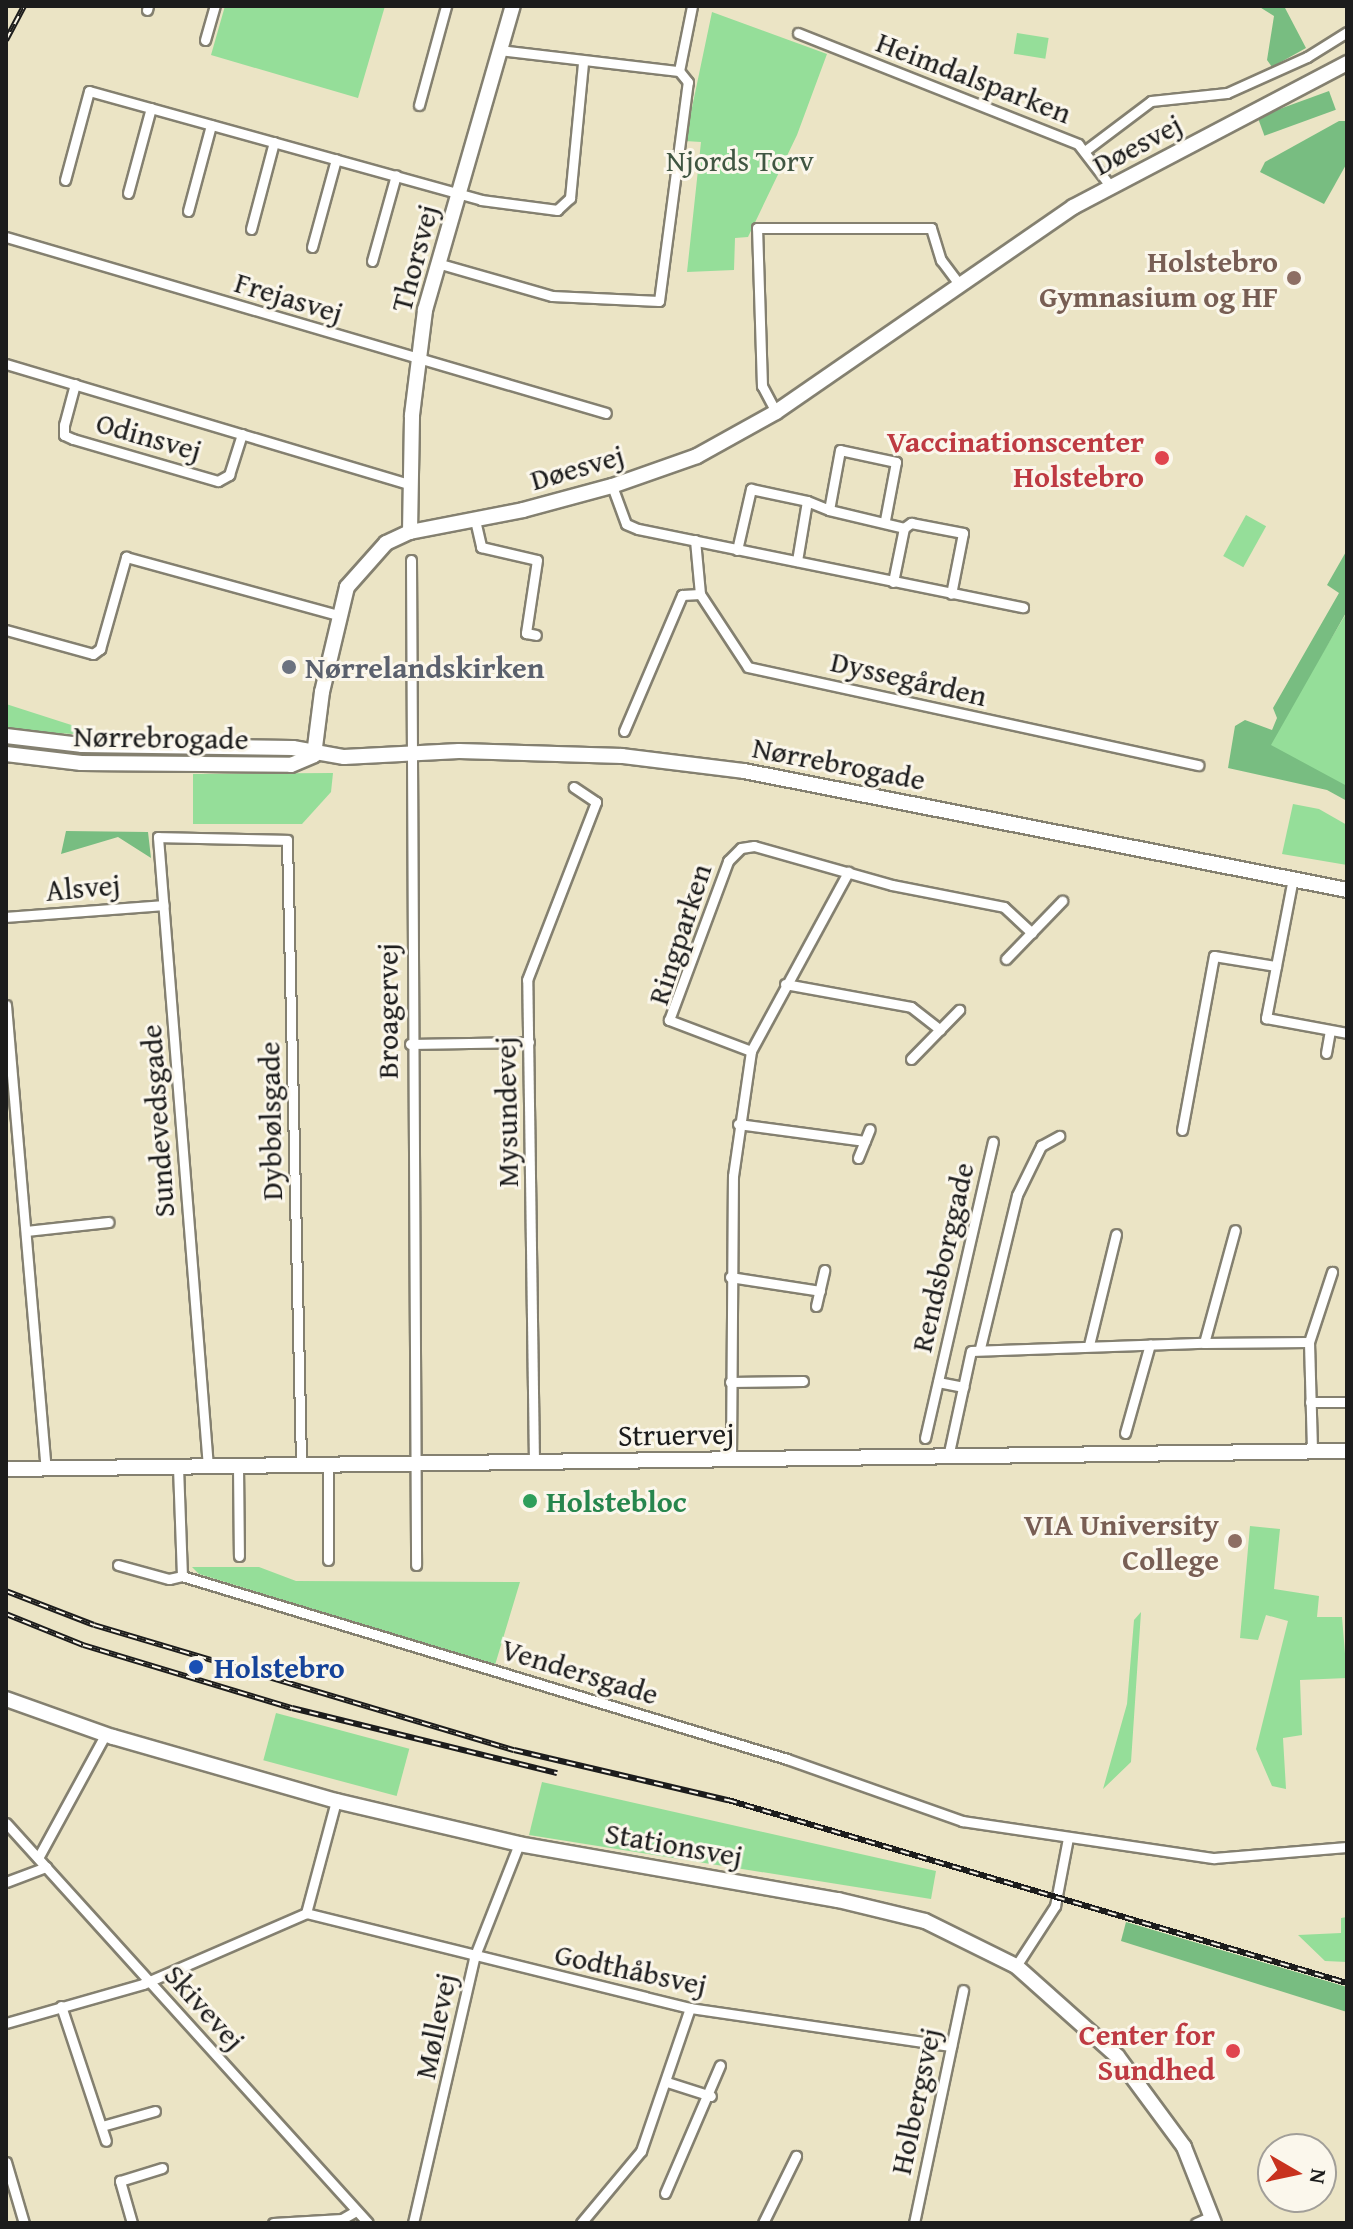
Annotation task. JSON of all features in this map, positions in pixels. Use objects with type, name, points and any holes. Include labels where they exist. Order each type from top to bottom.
[{"type":"street","points":[[205,40],[215,6]]},
{"type":"street","points":[[419,105],[446,6]]},
{"type":"street","points":[[679,71],[692,6]]},
{"type":"street","name":"Thorsvej","points":[[410,532],[417,360],[437,263],[509,7]]},
{"type":"street","name":"Heimdalsparken","points":[[1086,150],[1151,101],[1227,93],[1307,57],[1347,32]]},
{"type":"street","name":"Heimdalsparken","points":[[798,33],[1086,150],[1111,187]]},
{"type":"street","points":[[437,263],[552,296],[659,301],[688,82],[679,71],[499,50]]},
{"type":"street","points":[[65,180],[89,91],[458,193],[557,210],[566,206],[583,62]]},
{"type":"street","name":"Døesvej","points":[[314,755],[338,615],[358,569],[386,543],[410,532],[475,520],[612,486],[697,456],[776,412],[1039,228],[1347,63]]},
{"type":"street","points":[[128,193],[151,108]]},
{"type":"street","points":[[188,211],[211,125]]},
{"type":"street","points":[[251,229],[274,142]]},
{"type":"street","points":[[312,247],[336,159]]},
{"type":"street","points":[[372,261],[396,175]]},
{"type":"street","points":[[776,412],[762,386],[757,228],[931,228],[941,260],[959,284]]},
{"type":"street","name":"Frejasvej","points":[[6,237],[606,413]]},
{"type":"street","name":"Odinsvej","points":[[6,364],[411,485]]},
{"type":"street","name":"Odinsvej","points":[[75,384],[64,425],[64,435],[73,439],[218,481],[229,475],[242,434]]},
{"type":"street","points":[[829,510],[840,450],[896,462],[885,520]]},
{"type":"street","points":[[612,486],[626,524],[737,550],[1023,607]]},
{"type":"street","points":[[737,550],[751,489],[807,501],[829,510],[885,520],[904,528]]},
{"type":"street","points":[[797,561],[807,501]]},
{"type":"street","points":[[475,520],[481,547],[537,560],[526,633],[536,635]]},
{"type":"street","points":[[893,582],[904,528],[911,523],[963,533],[951,594]]},
{"type":"street","name":"Dyssegården","points":[[695,540],[700,594],[748,667],[1198,765]]},
{"type":"street","points":[[6,630],[93,654],[100,649],[126,557],[338,615]]},
{"type":"street","name":"Broagervej","points":[[411,560],[410,1044],[416,1565]]},
{"type":"street","points":[[624,731],[682,595],[700,594]]},
{"type":"street","name":"Nørrebrogade","points":[[6,736],[82,745],[293,748],[314,755],[622,756],[744,771],[1347,890]]},
{"type":"street","name":"Nørrebrogade","points":[[6,754],[81,763],[261,765],[291,765],[314,755]]},
{"type":"street","name":"Mysundevej","points":[[534,1462],[529,1042],[531,959],[596,802],[574,787]]},
{"type":"street","name":"Sundevedsgade","points":[[208,1467],[158,837],[224,838]]},
{"type":"street","name":"Dybbølsgade","points":[[224,838],[287,840],[301,1463]]},
{"type":"street","name":"Ringparken","points":[[751,1051],[669,1020],[728,861],[741,848],[754,846],[848,872],[1004,907],[1032,933]]},
{"type":"street","points":[[731,1459],[730,1277],[738,1124],[751,1051],[848,872]]},
{"type":"street","points":[[1293,878],[1266,1018],[1347,1033]]},
{"type":"street","points":[[1006,959],[1062,901]]},
{"type":"street","name":"Alsvej","points":[[6,917],[164,905]]},
{"type":"street","points":[[1182,1130],[1214,956],[1276,966]]},
{"type":"street","points":[[785,984],[911,1007],[940,1030]]},
{"type":"street","points":[[6,1005],[46,1467]]},
{"type":"street","points":[[911,1059],[959,1010]]},
{"type":"street","points":[[1326,1053],[1330,1030]]},
{"type":"street","points":[[410,1044],[529,1042]]},
{"type":"street","points":[[738,1124],[865,1141]]},
{"type":"street","points":[[858,1158],[870,1129]]},
{"type":"street","name":"Rendsborggade","points":[[980,1348],[1017,1195],[1041,1146],[1059,1136]]},
{"type":"street","name":"Rendsborggade","points":[[925,1438],[993,1142]]},
{"type":"street","points":[[26,1231],[109,1222]]},
{"type":"street","points":[[1204,1343],[1235,1230]]},
{"type":"street","points":[[1089,1345],[1116,1234]]},
{"type":"street","points":[[816,1306],[824,1270]]},
{"type":"street","points":[[1312,1452],[1309,1342],[1332,1272]]},
{"type":"street","points":[[730,1277],[820,1291]]},
{"type":"street","name":"Rendsborggade","points":[[948,1457],[971,1351],[980,1348],[1309,1342]]},
{"type":"street","points":[[1125,1433],[1150,1344]]},
{"type":"street","points":[[730,1382],[803,1381]]},
{"type":"street","name":"Rendsborggade","points":[[938,1382],[964,1387]]},
{"type":"street","points":[[1310,1402],[1347,1402]]},
{"type":"street","name":"Struervej","points":[[6,1469],[1347,1451]]},
{"type":"street","points":[[328,1463],[328,1560]]},
{"type":"street","points":[[238,1466],[239,1556]]},
{"type":"street","points":[[178,1467],[182,1576]]},
{"type":"street","name":"Vendersgade","points":[[118,1565],[169,1579],[182,1576],[787,1759],[962,1821],[1214,1858],[1347,1847]]},
{"type":"street","name":"Stationsvej","points":[[6,1699],[105,1735],[336,1801],[519,1844],[886,1909],[925,1921],[1016,1966],[1081,2019],[1157,2104],[1184,2147],[1213,2220],[1196,2223]]},
{"type":"street","points":[[38,1858],[105,1735]]},
{"type":"street","points":[[6,2023],[149,1981],[306,1913],[336,1801]]},
{"type":"street","name":"Skivevej","points":[[6,1823],[368,2223]]},
{"type":"street","points":[[1016,1966],[1055,1906],[1068,1838]]},
{"type":"street","name":"Møllevej","points":[[413,2223],[474,1958],[519,1844]]},
{"type":"street","points":[[6,1882],[46,1867]]},
{"type":"street","name":"Godthåbsvej","points":[[306,1913],[474,1958],[690,2008],[951,2046]]},
{"type":"street","name":"Holbergsvej","points":[[914,2223],[963,1990]]},
{"type":"street","points":[[61,2006],[106,2141]]},
{"type":"street","points":[[581,2223],[641,2151],[690,2008]]},
{"type":"street","points":[[665,2193],[711,2096],[720,2065]]},
{"type":"street","points":[[667,2082],[711,2096]]},
{"type":"street","points":[[102,2126],[155,2111]]},
{"type":"street","points":[[763,2223],[796,2156]]},
{"type":"street","points":[[6,2162],[24,2223]]},
{"type":"street","points":[[132,2223],[120,2181],[162,2168]]},
{"type":"street","points":[[273,2223],[342,2219],[356,2211]]},
{"type":"green space","points":[[225,6],[385,6],[358,98],[211,55]]},
{"type":"green space","points":[[1258,6],[1284,6],[1306,48],[1272,67],[1267,60],[1274,16]]},
{"type":"green space","name":"Njords Torv","points":[[712,12],[827,54],[797,135],[748,237],[735,238],[734,270],[687,272],[701,142],[685,141]]},
{"type":"green space","points":[[1017,33],[1049,38],[1045,59],[1014,54]]},
{"type":"green space","points":[[1329,91],[1336,110],[1264,136],[1258,117]]},
{"type":"green space","points":[[1339,121],[1347,121],[1347,163],[1324,204],[1260,172],[1265,162]]},
{"type":"green space","points":[[1246,515],[1266,526],[1243,567],[1223,556]]},
{"type":"green space","points":[[1347,550],[1347,611],[1271,745],[1347,786],[1347,801],[1327,790],[1228,768],[1235,726],[1245,720],[1272,730],[1277,718],[1273,708],[1339,593],[1327,585]]},
{"type":"green space","points":[[1347,612],[1347,793],[1265,749]]},
{"type":"green space","points":[[6,704],[90,731],[90,735],[6,730]]},
{"type":"green space","points":[[333,773],[331,792],[302,824],[193,824],[193,774]]},
{"type":"green space","points":[[1293,804],[1319,809],[1347,825],[1347,865],[1282,854]]},
{"type":"green space","points":[[66,831],[148,832],[151,858],[118,837],[61,854]]},
{"type":"green space","points":[[1250,1526],[1280,1529],[1274,1589],[1319,1596],[1317,1617],[1342,1617],[1347,1678],[1300,1680],[1302,1735],[1283,1738],[1286,1789],[1272,1786],[1256,1749],[1288,1621],[1266,1615],[1258,1640],[1240,1638]]},
{"type":"green space","points":[[192,1567],[259,1567],[296,1581],[520,1582],[495,1665],[199,1574]]},
{"type":"green space","points":[[1141,1612],[1131,1762],[1103,1789],[1127,1704],[1134,1620]]},
{"type":"green space","points":[[276,1713],[409,1749],[397,1796],[263,1760]]},
{"type":"green space","points":[[542,1782],[936,1871],[931,1899],[529,1835]]},
{"type":"green space","points":[[1347,1917],[1347,1962],[1325,1961],[1298,1935],[1341,1933],[1341,1918]]},
{"type":"green space","points":[[1126,1922],[1347,1987],[1347,2012],[1121,1941]]},
{"type":"railway","points":[[6,40],[24,6]]},
{"type":"railway","points":[[6,1591],[94,1625],[514,1750],[728,1800],[1347,1983]]},
{"type":"railway","points":[[6,1614],[83,1645],[292,1708],[557,1773]]},
{"type":"place","name":"Holstebro Gymnasium og HF","points":[[1294,278]]},
{"type":"place","name":"Vaccinationscenter Holstebro","points":[[1162,458]]},
{"type":"place","name":"Nørrelandskirken","points":[[289,667]]},
{"type":"place","name":"Holstebloc","points":[[530,1501]]},
{"type":"place","name":"VIA University College","points":[[1235,1541]]},
{"type":"place","name":"Holstebro","points":[[196,1667]]},
{"type":"place","name":"Center for Sundhed","points":[[1233,2051]]}]
